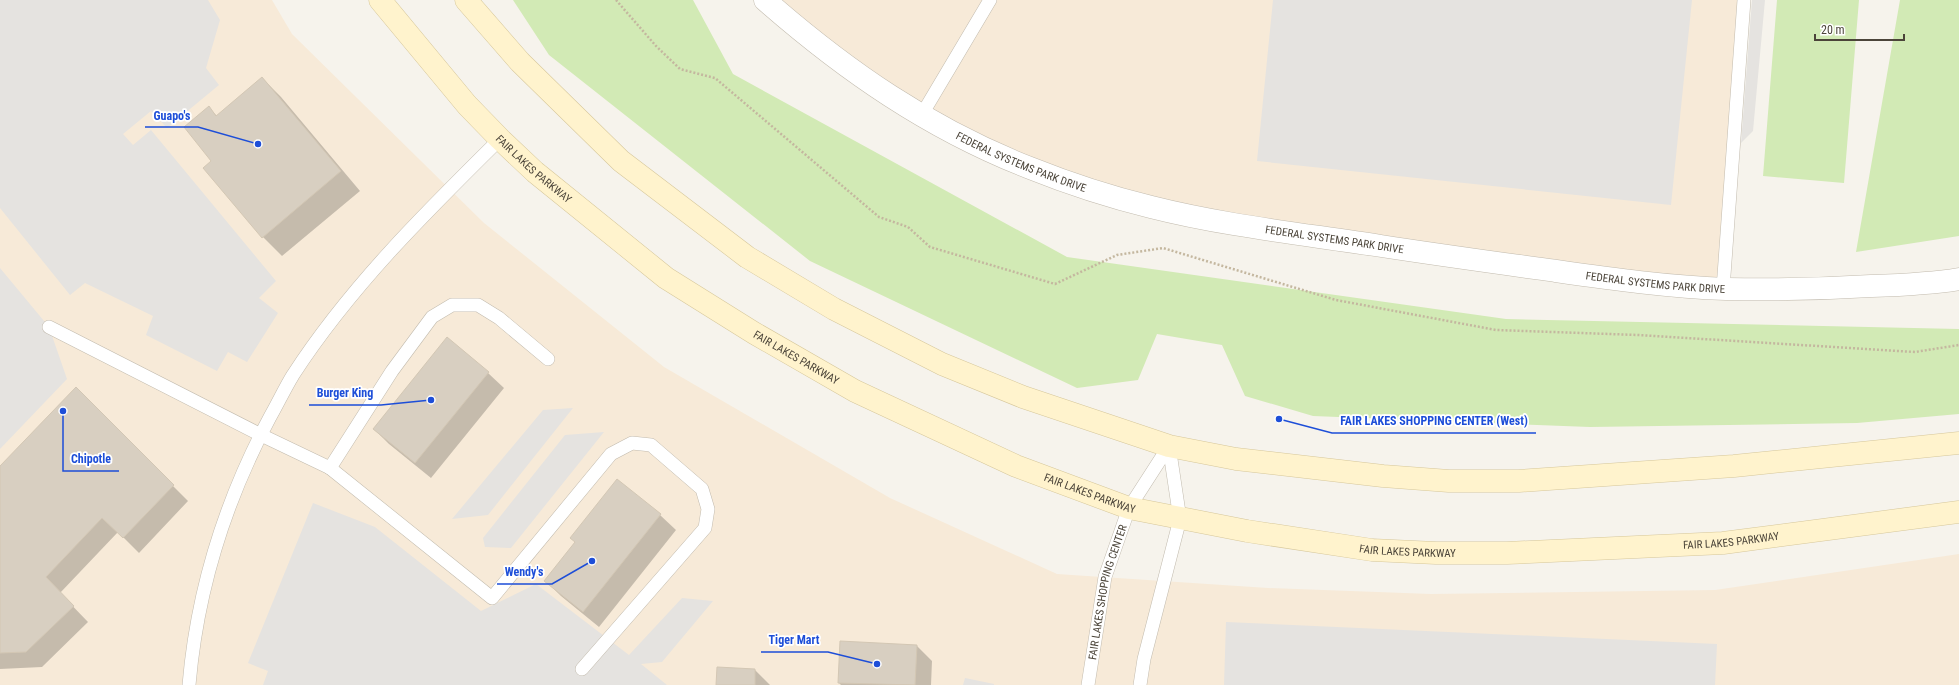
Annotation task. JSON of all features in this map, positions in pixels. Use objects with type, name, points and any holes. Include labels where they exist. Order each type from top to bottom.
[{"type":"main road","name":"FAIR LAKES PARKWAY","points":[[380,0],[468,105],[500,139],[535,172],[666,278],[754,333],[862,395],[1016,466],[1130,508],[1247,531],[1372,550],[1436,553],[1499,553],[1723,543],[1959,512]]},
{"type":"main road","points":[[466,0],[520,62],[621,160],[747,257],[834,309],[942,364],[1023,397],[1169,446],[1236,459],[1383,476],[1449,481],[1519,481],[1734,466],[1959,443]]},
{"type":"street","name":"FEDERAL SYSTEMS PARK DRIVE","points":[[765,0],[805,35],[854,73],[921,116],[971,143],[1030,168],[1091,191],[1153,208],[1210,220],[1624,281],[1723,289],[1811,290],[1937,282],[1959,279]]},
{"type":"lane","points":[[921,116],[990,0]]},
{"type":"lane","points":[[1723,289],[1744,0]]},
{"type":"lane","points":[[189,685],[192,644],[207,576],[232,498],[261,435],[293,375],[338,313],[387,254],[500,139]]},
{"type":"lane","points":[[330,468],[392,371],[432,317],[452,305],[478,305],[499,318],[548,359]]},
{"type":"lane","points":[[49,327],[261,435],[330,468],[492,598],[611,454],[632,442],[651,445],[702,489],[708,509],[705,528],[582,669]]},
{"type":"lane","points":[[1140,685],[1144,659],[1180,519],[1169,446]]},
{"type":"lane","name":"FAIR LAKES SHOPPING CENTER","points":[[1088,685],[1105,577],[1130,508],[1169,446]]},
{"type":"path","points":[[616,0],[656,46],[680,69],[715,78],[879,217],[908,227],[930,247],[1055,284],[1116,255],[1163,248],[1336,300],[1496,330],[1638,335],[1915,352],[1959,345]]},
{"type":"shaded area","points":[[0,0],[272,0],[292,34],[484,223],[664,367],[890,498],[1057,574],[1268,588],[1431,594],[1715,590],[1959,554],[1959,685],[0,685]]},
{"type":"shaded area","points":[[0,0],[208,0],[220,20],[206,68],[219,85],[167,128],[151,111],[123,134],[133,145],[151,130],[276,281],[259,298],[278,313],[247,362],[228,352],[217,371],[146,335],[153,316],[85,283],[70,295],[0,208]]},
{"type":"shaded area","points":[[768,0],[1744,0],[1723,289],[1158,209],[921,116]]},
{"type":"shaded area","points":[[1273,0],[1692,0],[1671,205],[1257,161]]},
{"type":"shaded area","points":[[1752,0],[1765,0],[1753,131],[1741,143]]},
{"type":"shaded area","points":[[0,268],[49,327],[67,379],[0,449]]},
{"type":"shaded area","points":[[573,408],[488,515],[452,519],[543,410]]},
{"type":"shaded area","points":[[604,432],[511,548],[485,547],[483,538],[565,435]]},
{"type":"shaded area","points":[[313,503],[375,527],[481,611],[536,584],[629,655],[682,598],[713,601],[662,662],[641,664],[667,685],[263,685],[268,671],[248,663]]},
{"type":"shaded area","points":[[1226,622],[1717,644],[1715,685],[1224,685]]},
{"type":"shaded area","points":[[965,678],[994,684],[994,685],[963,685]]},
{"type":"green space","points":[[513,0],[693,0],[733,74],[1067,257],[1506,319],[1959,329],[1959,414],[1857,423],[1590,427],[1313,416],[1245,396],[1222,345],[1157,334],[1138,380],[1077,388],[810,261],[549,55]]},
{"type":"green space","points":[[1777,0],[1859,0],[1844,183],[1763,176]]},
{"type":"green space","points":[[1900,0],[1959,0],[1959,236],[1856,252]]},
{"type":"building","points":[[262,77],[341,171],[262,238],[203,168],[211,161],[184,127],[209,106],[216,116]]},
{"type":"building","points":[[447,337],[489,372],[415,463],[373,429]]},
{"type":"building","points":[[76,387],[174,485],[123,538],[102,518],[46,577],[74,606],[26,652],[0,653],[0,466]]},
{"type":"building","points":[[617,479],[661,514],[583,612],[544,581],[575,542],[570,538]]},
{"type":"building","points":[[840,641],[917,645],[915,685],[838,683]]},
{"type":"building","points":[[717,667],[755,669],[755,685],[716,685]]},
{"type":"place","name":"Guapo's","points":[[258,144]]},
{"type":"place","name":"Burger King","points":[[431,400]]},
{"type":"place","name":"Chipotle","points":[[63,411]]},
{"type":"place","name":"FAIR LAKES SHOPPING CENTER (West)","points":[[1279,419]]},
{"type":"place","name":"Wendy's","points":[[592,561]]},
{"type":"place","name":"Tiger Mart","points":[[877,664]]}]
